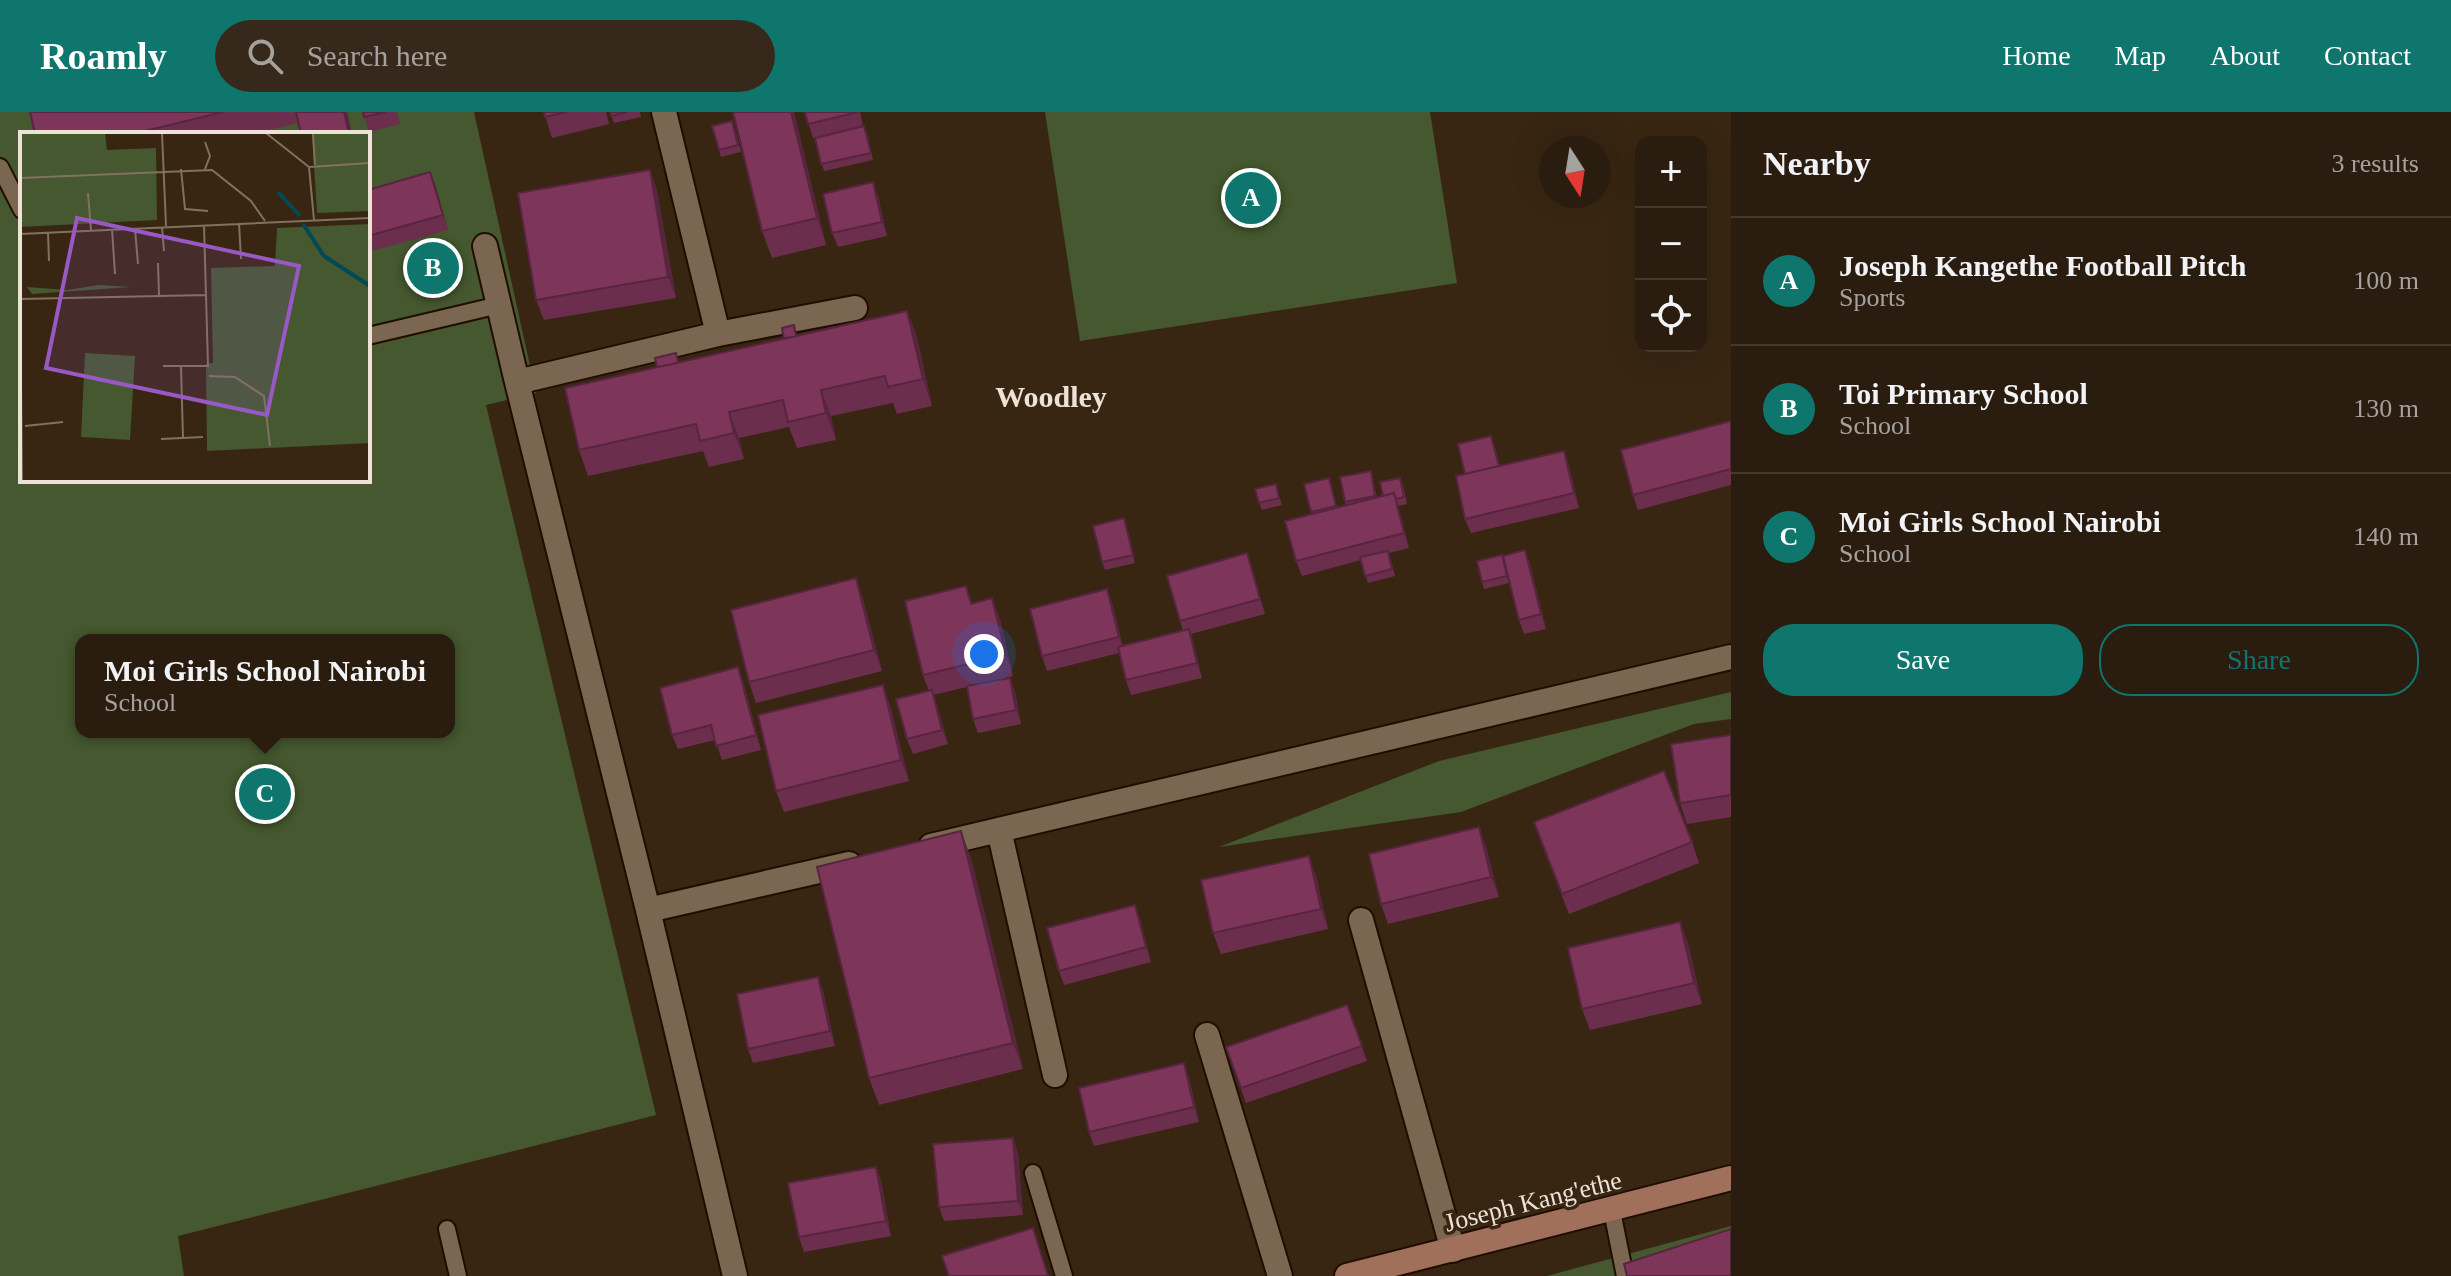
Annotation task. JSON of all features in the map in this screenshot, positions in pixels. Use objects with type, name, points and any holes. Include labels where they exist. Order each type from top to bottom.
[{"type":"street","points":[[664,112],[718,334]]},
{"type":"street","points":[[485,246],[735,1276]]},
{"type":"street","points":[[517,382],[718,334],[855,308]]},
{"type":"street","points":[[907,851],[1731,657]]},
{"type":"street","points":[[999,830],[1055,1075]]},
{"type":"street","points":[[648,910],[877,858]]},
{"type":"street","points":[[1361,920],[1453,1250]]},
{"type":"street","points":[[1207,1035],[1280,1276]]},
{"type":"street","name":"Joseph Kang'ethe","points":[[1347,1276],[1612,1211],[1731,1178]]},
{"type":"lane","points":[[0,167],[20,206]]},
{"type":"lane","points":[[370,336],[499,305]]},
{"type":"lane","points":[[1033,1173],[1064,1276]]},
{"type":"lane","points":[[1612,1211],[1625,1276]]},
{"type":"lane","points":[[447,1229],[458,1276]]},
{"type":"green space","points":[[0,112],[474,112],[536,393],[486,405],[656,1115],[178,1236],[184,1276],[0,1276]]},
{"type":"green space","points":[[1045,112],[1430,112],[1457,283],[1080,341]]},
{"type":"green space","points":[[1731,692],[1731,719],[1694,724],[1461,812],[1219,847],[1439,761]]},
{"type":"green space","points":[[1731,1226],[1731,1276],[1547,1276]]},
{"type":"building","points":[[30,112],[223,112],[141,132],[35,132]]},
{"type":"building","points":[[296,112],[344,112],[349,132],[301,132]]},
{"type":"building","points":[[363,112],[386,112],[364,117]]},
{"type":"building","points":[[544,112],[566,112],[545,117]]},
{"type":"building","points":[[733,112],[791,112],[817,218],[762,231]]},
{"type":"building","points":[[805,112],[858,112],[808,124]]},
{"type":"building","points":[[732,121],[738,145],[719,150],[712,126]]},
{"type":"building","points":[[864,126],[871,153],[821,164],[815,138]]},
{"type":"building","points":[[650,170],[668,277],[536,300],[518,193]]},
{"type":"building","points":[[430,172],[443,215],[370,235],[370,189]]},
{"type":"building","points":[[873,182],[882,222],[832,233],[823,194]]},
{"type":"building","points":[[907,311],[923,379],[888,387],[885,376],[821,390],[826,413],[788,422],[783,400],[729,412],[734,433],[700,441],[696,424],[579,450],[565,388]]},
{"type":"building","points":[[794,325],[796,336],[784,339],[782,328]]},
{"type":"building","points":[[676,353],[678,363],[657,367],[655,358]]},
{"type":"building","points":[[1731,421],[1731,469],[1633,495],[1621,450]]},
{"type":"building","points":[[1491,436],[1499,466],[1465,474],[1458,444]]},
{"type":"building","points":[[1564,451],[1574,493],[1465,519],[1456,476]]},
{"type":"building","points":[[1371,471],[1375,496],[1345,502],[1340,477]]},
{"type":"building","points":[[1329,478],[1336,506],[1311,512],[1304,484]]},
{"type":"building","points":[[1400,478],[1404,497],[1396,499],[1394,493],[1383,496],[1380,482]]},
{"type":"building","points":[[1276,484],[1279,498],[1259,503],[1255,489]]},
{"type":"building","points":[[1394,493],[1404,533],[1296,561],[1285,521]]},
{"type":"building","points":[[1124,518],[1133,555],[1102,562],[1093,526]]},
{"type":"building","points":[[1525,550],[1541,614],[1519,620],[1503,556]]},
{"type":"building","points":[[1388,551],[1392,569],[1365,576],[1360,557]]},
{"type":"building","points":[[1247,553],[1260,599],[1180,621],[1167,576]]},
{"type":"building","points":[[1502,555],[1507,576],[1482,582],[1477,561]]},
{"type":"building","points":[[856,578],[874,650],[749,682],[731,610]]},
{"type":"building","points":[[966,586],[971,604],[992,598],[1006,655],[923,675],[905,601]]},
{"type":"building","points":[[1107,589],[1119,637],[1042,656],[1030,609]]},
{"type":"building","points":[[1189,629],[1197,663],[1126,680],[1118,647]]},
{"type":"building","points":[[738,667],[756,735],[716,746],[711,725],[672,735],[660,688]]},
{"type":"building","points":[[1010,678],[1016,710],[973,719],[967,686]]},
{"type":"building","points":[[883,685],[901,760],[776,791],[758,715]]},
{"type":"building","points":[[932,690],[942,730],[907,739],[896,699]]},
{"type":"building","points":[[1731,735],[1731,795],[1680,803],[1671,744]]},
{"type":"building","points":[[1664,771],[1692,842],[1562,894],[1534,822]]},
{"type":"building","points":[[1479,827],[1491,877],[1381,904],[1369,854]]},
{"type":"building","points":[[961,831],[1013,1043],[869,1078],[817,867]]},
{"type":"building","points":[[1309,856],[1321,909],[1213,933],[1201,880]]},
{"type":"building","points":[[1135,905],[1146,947],[1059,971],[1047,928]]},
{"type":"building","points":[[1680,922],[1694,983],[1582,1009],[1568,948]]},
{"type":"building","points":[[818,977],[830,1031],[748,1049],[737,994]]},
{"type":"building","points":[[1347,1005],[1362,1046],[1241,1088],[1226,1047]]},
{"type":"building","points":[[1184,1063],[1194,1107],[1089,1132],[1079,1088]]},
{"type":"building","points":[[1013,1138],[1018,1201],[939,1207],[933,1144]]},
{"type":"building","points":[[876,1167],[886,1221],[799,1237],[788,1183]]},
{"type":"building","points":[[1033,1228],[1048,1276],[949,1276],[942,1256]]},
{"type":"building","points":[[1731,1229],[1731,1276],[1627,1276],[1624,1264]]},
{"type":"place","name":"Joseph Kangethe Football Pitch","points":[[1251,198]]},
{"type":"place","name":"Toi Primary School","points":[[433,268]]},
{"type":"place","name":"Moi Girls School Nairobi","points":[[265,794]]},
{"type":"district","name":"Woodley","points":[[1051,397]]}]
